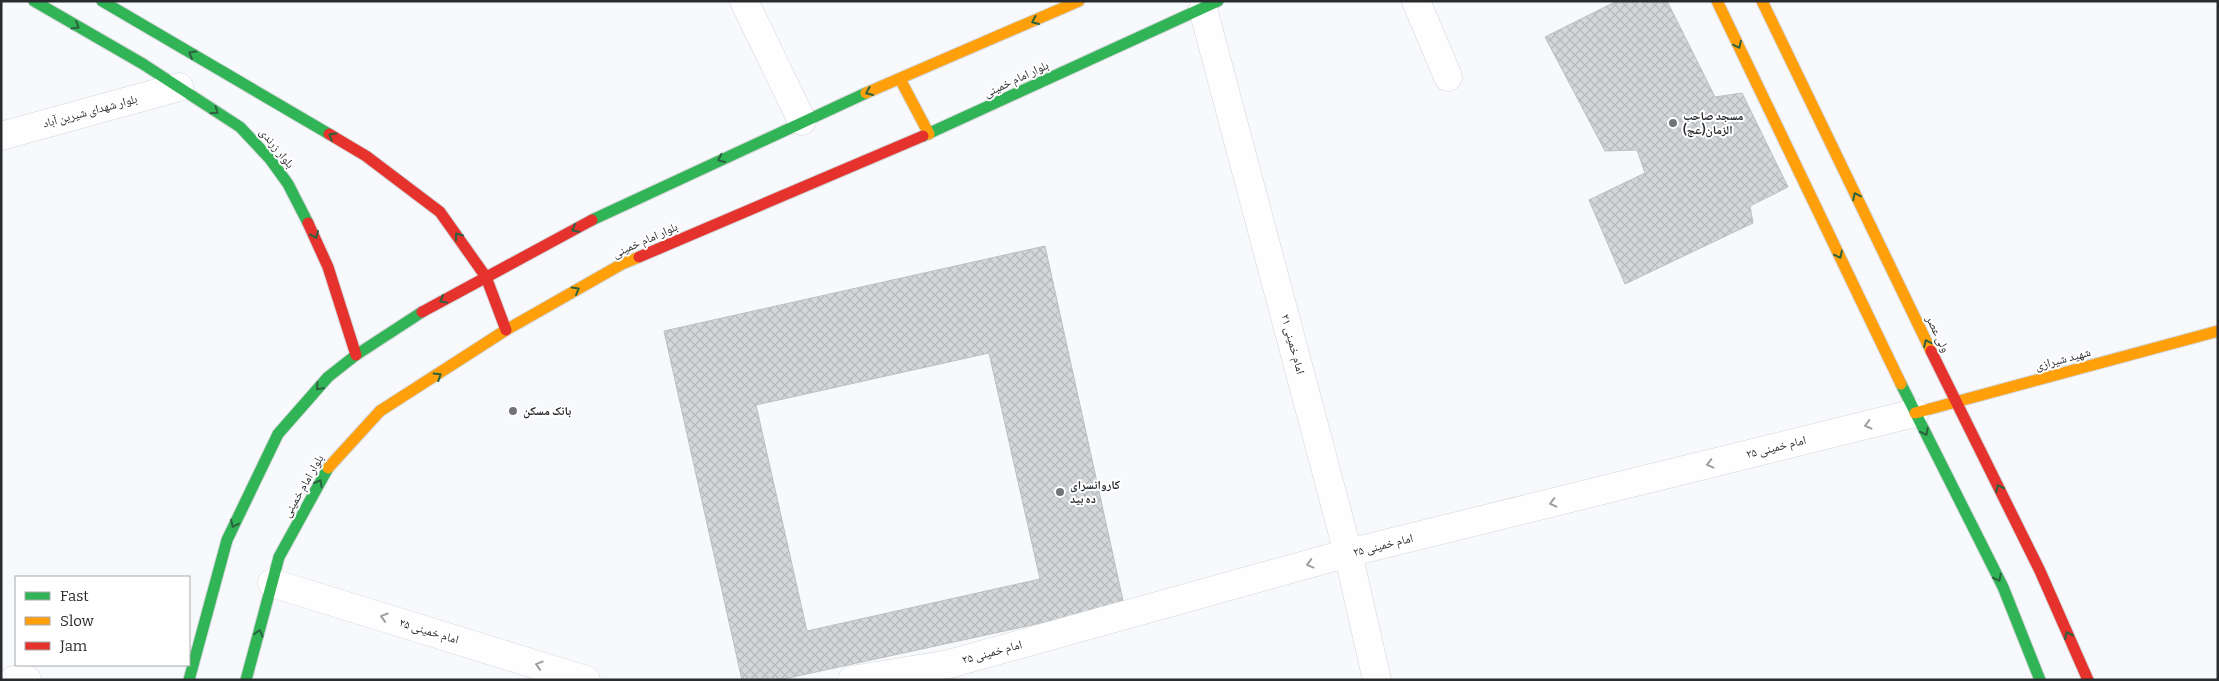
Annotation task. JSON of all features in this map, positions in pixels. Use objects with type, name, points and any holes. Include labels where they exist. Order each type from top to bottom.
[{"type":"main road","name":"بلوار زرندی","points":[[34,1],[179,86],[249,134],[290,186],[315,234],[341,300],[356,355]]},
{"type":"main road","points":[[102,1],[366,156],[440,212],[486,277],[506,330]]},
{"type":"main road","points":[[189,680],[226,540],[278,434],[328,377],[356,355],[414,316],[594,219],[802,121],[1079,1]]},
{"type":"main road","points":[[1717,1],[1915,413],[2003,587],[2040,680]]},
{"type":"main road","name":"ولی عصر","points":[[1762,1],[2040,571],[2088,680]]},
{"type":"main road","name":"بلوار امام خمینی","points":[[246,680],[279,557],[331,462],[380,411],[453,366],[506,330],[622,264],[929,134],[1210,5]]},
{"type":"main road","points":[[900,79],[929,134]]},
{"type":"main road","name":"شهید شیرازی","points":[[1915,413],[2218,331]]},
{"type":"street","points":[[744,1],[802,121]]},
{"type":"street","points":[[1416,1],[1448,76]]},
{"type":"street","name":"امام خمینی ۲۱","points":[[1210,5],[1348,553],[1377,680]]},
{"type":"street","name":"بلوار شهدای شیرین آباد","points":[[1,136],[179,86]]},
{"type":"street","name":"امام خمینی ۲۵","points":[[852,680],[950,672],[1348,553],[1915,413]]},
{"type":"street","name":"امام خمینی ۲۵","points":[[272,583],[586,680]]},
{"type":"street","points":[[14,680],[27,680]]},
{"type":"building","name":"مسجد صاحب الزمان(عج)","points":[[1617,1],[1667,1],[1715,97],[1742,93],[1788,187],[1750,206],[1753,223],[1625,284],[1589,200],[1645,173],[1637,150],[1605,151],[1545,37]]},
{"type":"building","name":"کاروانسرای ده بید","points":[[1045,246],[1124,605],[779,680],[742,680],[664,331]],"holes":[[[989,353],[1040,579],[807,631],[756,405]]]},
{"type":"traffic: fast","points":[[34,1],[143,64],[240,127],[270,159],[288,184],[308,223]]},
{"type":"traffic: fast","points":[[102,1],[329,134]]},
{"type":"traffic: fast","points":[[923,136],[1218,1]]},
{"type":"traffic: fast","points":[[592,220],[866,93]]},
{"type":"traffic: fast","points":[[189,680],[227,540],[278,434],[328,377],[356,355],[422,312]]},
{"type":"traffic: fast","points":[[1901,384],[2003,587],[2040,680]]},
{"type":"traffic: fast","points":[[246,680],[279,557],[328,468]]},
{"type":"traffic: slow","points":[[866,93],[1079,1]]},
{"type":"traffic: slow","points":[[1717,1],[1901,384]]},
{"type":"traffic: slow","points":[[1762,1],[1931,351]]},
{"type":"traffic: slow","points":[[900,79],[929,134]]},
{"type":"traffic: slow","points":[[328,468],[380,411],[506,330],[622,264],[639,257]]},
{"type":"traffic: slow","points":[[1915,413],[2218,331]]},
{"type":"traffic: jam","points":[[329,134],[366,156],[440,212],[486,277],[506,330]]},
{"type":"traffic: jam","points":[[639,257],[923,136]]},
{"type":"traffic: jam","points":[[422,312],[592,220]]},
{"type":"traffic: jam","points":[[308,223],[328,267],[356,355]]},
{"type":"traffic: jam","points":[[1931,351],[2040,571],[2088,680]]},
{"type":"place","name":"مسجد صاحب الزمان(عج)","points":[[1673,123]]},
{"type":"place","name":"بانک مسکن","points":[[513,411]]},
{"type":"place","name":"کاروانسرای ده بید","points":[[1060,492]]}]
